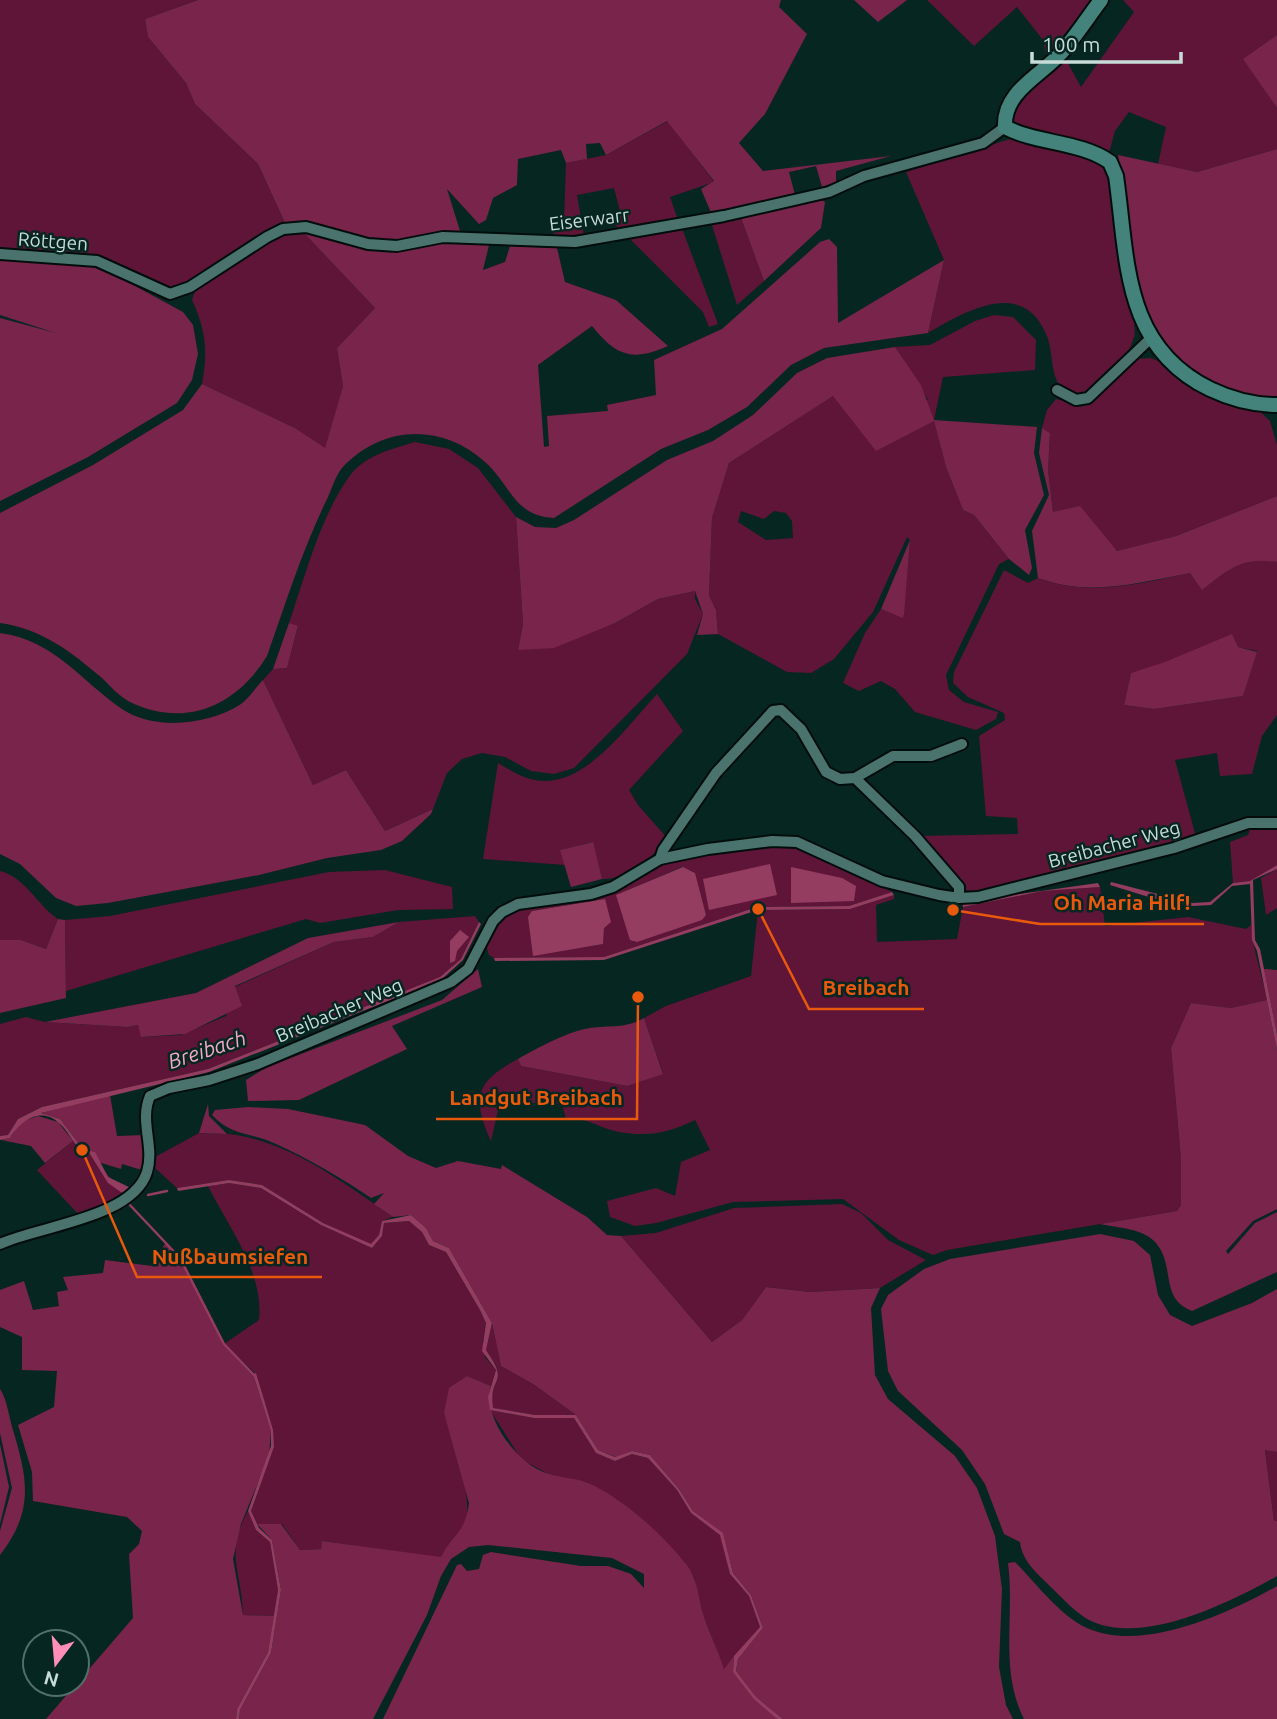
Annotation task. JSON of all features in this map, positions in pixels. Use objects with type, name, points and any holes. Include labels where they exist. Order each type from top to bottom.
[{"type":"street","points":[[1101,0],[1060,54],[1025,83],[1007,112],[1004,127],[1021,135],[1102,157],[1112,165],[1133,299],[1150,339],[1178,369],[1203,385],[1243,401],[1277,405]]},
{"type":"street","name":"Eiserwarr","points":[[181,292],[284,229],[306,227],[368,244],[397,246],[443,237],[575,242],[724,216],[829,192],[864,176],[983,143],[1004,127]]},
{"type":"street","name":"Röttgen","points":[[0,254],[97,261],[159,291],[181,292]]},
{"type":"street","points":[[1056,390],[1070,398],[1088,398],[1150,339]]},
{"type":"street","name":"Breibacher Weg","points":[[660,859],[663,850],[704,788],[772,711],[781,710],[801,729],[827,772],[840,779],[855,778],[915,836],[959,887],[959,898]]},
{"type":"street","points":[[855,778],[893,756],[932,756],[962,744]]},
{"type":"street","name":"Breibacher Weg","points":[[0,1244],[108,1209],[138,1188],[149,1167],[146,1112],[150,1097],[158,1091],[209,1080],[258,1064],[451,982],[468,969],[493,921],[502,912],[518,904],[591,894],[613,887],[660,859],[708,849],[772,841],[797,842],[871,878],[959,898],[1074,875],[1174,848],[1248,822],[1277,823]]},
{"type":"shaded area","points":[[0,0],[198,0],[145,19],[148,37],[186,83],[195,104],[258,164],[286,225],[177,289],[166,289],[101,259],[0,249]]},
{"type":"shaded area","points":[[198,0],[781,0],[779,7],[807,34],[765,114],[739,143],[763,171],[891,156],[836,171],[836,182],[822,187],[816,166],[789,172],[795,195],[712,215],[701,189],[714,181],[667,121],[606,155],[600,143],[586,144],[587,159],[566,163],[561,150],[518,159],[517,185],[493,198],[486,220],[479,224],[447,189],[461,234],[395,241],[369,240],[330,227],[286,225],[258,164],[195,104],[186,83],[148,37],[145,19]]},
{"type":"shaded area","points":[[854,0],[907,0],[878,22]]},
{"type":"shaded area","points":[[927,0],[1092,0],[1046,57],[1043,40],[1017,7],[974,46]]},
{"type":"shaded area","points":[[1123,0],[1277,0],[1277,35],[1244,59],[1277,108],[1277,149],[1197,172],[1158,164],[1166,127],[1129,112],[1115,131],[1109,153],[1030,132],[1014,124],[1014,115],[1024,97],[1064,56],[1081,87],[1134,12]]},
{"type":"shaded area","points":[[1277,35],[1277,108],[1243,59]]},
{"type":"shaded area","points":[[668,121],[714,182],[670,197],[678,220],[620,230],[605,214],[620,211],[614,188],[577,195],[584,236],[564,240],[549,231],[564,222],[566,163],[606,155]]},
{"type":"shaded area","points":[[1010,139],[1091,158],[1103,165],[1109,179],[1121,269],[1135,330],[1128,350],[1120,362],[1097,386],[1085,394],[1072,394],[1061,387],[1054,373],[1046,334],[1036,317],[1023,307],[1008,303],[992,304],[958,316],[928,333],[944,260],[906,172]]},
{"type":"shaded area","points":[[1277,149],[1277,399],[1270,400],[1228,391],[1195,374],[1170,352],[1153,324],[1140,292],[1132,259],[1118,155],[1197,172]]},
{"type":"shaded area","points":[[819,198],[825,202],[821,228],[764,281],[741,218]]},
{"type":"shaded area","points":[[741,218],[764,281],[737,305],[711,222]]},
{"type":"shaded area","points":[[681,226],[718,324],[709,327],[703,312],[626,235]]},
{"type":"shaded area","points":[[303,232],[375,308],[337,348],[343,386],[325,449],[295,428],[202,384],[204,341],[192,300],[196,288],[247,253],[274,239]]},
{"type":"shaded area","points":[[303,232],[402,249],[447,243],[489,245],[483,270],[505,262],[510,246],[557,248],[565,282],[616,300],[668,346],[644,354],[626,353],[609,344],[592,326],[538,365],[544,447],[549,446],[547,416],[608,411],[607,405],[656,395],[654,360],[722,329],[820,242],[829,239],[837,247],[838,323],[944,260],[928,333],[824,348],[791,365],[747,407],[708,430],[661,449],[554,518],[540,516],[521,505],[484,461],[449,440],[412,434],[375,443],[358,454],[338,474],[303,555],[267,656],[255,673],[241,688],[208,708],[171,713],[151,710],[130,702],[55,643],[29,630],[0,623],[0,513],[93,465],[183,410],[202,384],[295,428],[325,448],[343,386],[337,348],[375,308]]},
{"type":"shaded area","points":[[0,258],[102,268],[183,312],[193,325],[198,354],[192,380],[177,403],[88,457],[0,501],[0,318],[56,333],[0,315]]},
{"type":"shaded area","points":[[994,315],[1013,317],[1036,340],[1035,370],[943,377],[934,420],[946,467],[963,510],[974,515],[1009,559],[999,564],[946,675],[949,690],[964,702],[998,712],[996,719],[976,730],[915,712],[895,689],[881,681],[859,691],[843,683],[865,633],[881,609],[903,617],[910,540],[907,537],[873,612],[834,659],[811,673],[787,672],[718,634],[716,610],[709,595],[712,518],[729,463],[834,395],[928,400],[895,347],[930,345],[975,321]],"holes":[[[741,511],[764,519],[774,511],[786,513],[792,521],[793,538],[766,540],[738,522]]]},
{"type":"shaded area","points":[[895,347],[921,385],[934,420],[1037,427],[1034,453],[1044,495],[1025,530],[1032,568],[1029,575],[1009,559],[974,515],[963,510],[946,467],[934,421],[876,451],[833,396],[729,463],[712,518],[709,595],[716,610],[718,634],[697,635],[703,614],[695,591],[658,599],[615,623],[554,648],[518,650],[523,624],[516,517],[535,527],[556,528],[574,520],[667,460],[713,441],[753,415],[797,373],[827,358]]},
{"type":"shaded area","points":[[1151,358],[1163,363],[1206,395],[1237,407],[1257,409],[1270,421],[1277,445],[1277,496],[1176,536],[1118,551],[1053,512],[1048,470],[1050,433],[1042,428],[1047,410],[1056,399],[1076,404],[1092,402],[1138,359]]},
{"type":"shaded area","points":[[1042,428],[1050,433],[1048,470],[1053,512],[1080,506],[1117,551],[1176,536],[1277,496],[1277,562],[1244,563],[1202,590],[1190,573],[1133,584],[1095,587],[1057,584],[1038,578],[1032,531],[1049,495],[1039,453]]},
{"type":"shaded area","points":[[415,442],[449,449],[478,468],[516,517],[523,624],[518,650],[615,623],[658,599],[695,591],[695,599],[703,614],[687,654],[574,768],[554,774],[531,771],[505,757],[482,753],[462,759],[447,773],[433,809],[385,831],[346,770],[313,785],[263,680],[273,669],[287,668],[298,627],[289,623],[314,548],[330,510],[349,477],[362,464],[379,454]]},
{"type":"shaded area","points":[[910,540],[904,614],[903,618],[881,609]]},
{"type":"shaded area","points":[[1254,558],[1277,562],[1277,715],[1262,736],[1252,774],[1220,776],[1217,753],[1175,760],[1196,837],[976,893],[966,890],[918,836],[1018,834],[1017,818],[986,816],[979,736],[1005,720],[1004,713],[968,697],[953,683],[954,672],[1004,570],[1028,583],[1038,578],[1057,584],[1095,588],[1190,573],[1202,589],[1239,562]],"holes":[[[1238,647],[1257,651],[1243,696],[1154,709],[1124,705],[1131,673]]]},
{"type":"shaded area","points":[[289,623],[298,626],[287,668],[273,669]]},
{"type":"shaded area","points":[[0,633],[19,637],[51,652],[122,709],[135,716],[165,723],[198,721],[228,711],[247,699],[263,680],[313,785],[346,770],[385,831],[433,809],[431,814],[402,841],[381,850],[327,858],[259,875],[108,903],[76,906],[56,898],[20,864],[0,854]]},
{"type":"shaded area","points":[[1232,634],[1238,647],[1257,652],[1243,696],[1154,709],[1124,705],[1131,673]]},
{"type":"shaded area","points":[[657,694],[683,731],[629,790],[638,805],[667,838],[646,861],[631,872],[602,879],[592,842],[561,850],[565,865],[483,859],[498,763],[527,778],[546,781],[565,777],[600,755]]},
{"type":"shaded area","points":[[1251,827],[1277,828],[1277,865],[1251,881],[1233,883],[1230,842],[1248,835]]},
{"type":"shaded area","points":[[593,842],[602,879],[571,887],[560,850]]},
{"type":"shaded area","points":[[786,845],[817,853],[892,892],[849,906],[757,907],[604,957],[494,958],[489,955],[486,945],[497,923],[507,913],[521,908],[587,898],[672,860]],"holes":[[[682,867],[694,872],[706,915],[617,895]],[[605,899],[603,944],[533,955],[532,911]]]},
{"type":"shaded area","points":[[770,864],[777,895],[709,910],[703,879]]},
{"type":"shaded area","points":[[1277,865],[1277,869],[1253,880],[1255,940],[1260,949],[1277,1034],[1277,1050],[1257,951],[1252,940],[1250,884],[1232,886],[1211,905],[1193,906],[1155,899],[1110,885],[1111,882],[1193,903],[1210,902],[1233,883],[1250,881]]},
{"type":"shaded area","points":[[683,867],[695,873],[706,915],[702,920],[637,942],[630,940],[616,895]]},
{"type":"shaded area","points":[[791,867],[842,878],[856,886],[854,901],[791,903]]},
{"type":"shaded area","points":[[1277,869],[1277,908],[1266,915],[1261,878]]},
{"type":"shaded area","points":[[385,870],[452,887],[453,909],[398,910],[320,923],[306,919],[66,991],[65,920],[110,916],[329,872]]},
{"type":"shaded area","points":[[0,871],[17,879],[58,919],[46,949],[21,940],[0,940]]},
{"type":"shaded area","points":[[1098,883],[1100,887],[1043,891],[963,907],[962,902]]},
{"type":"shaded area","points":[[1100,887],[1105,926],[1188,917],[1246,929],[1251,925],[1267,1000],[1231,1008],[1191,1003],[1171,1048],[1181,1159],[1181,1205],[1177,1211],[947,1250],[933,1255],[899,1240],[843,1199],[733,1202],[635,1226],[610,1217],[607,1201],[656,1188],[675,1196],[681,1162],[710,1150],[695,1120],[658,1133],[640,1134],[612,1130],[580,1119],[566,1119],[562,1104],[504,1102],[499,1106],[491,1141],[481,1113],[481,1092],[493,1075],[518,1059],[521,1066],[627,1086],[663,1073],[644,1018],[666,1006],[751,976],[758,910],[850,909],[894,895],[894,899],[876,905],[877,942],[957,939],[963,907],[1043,891]]},
{"type":"shaded area","points":[[892,892],[894,895],[850,909],[758,910],[604,960],[495,961],[494,958],[604,957],[757,907],[849,906]]},
{"type":"shaded area","points":[[605,899],[611,922],[604,928],[603,944],[533,956],[528,917],[532,911]]},
{"type":"shaded area","points":[[475,916],[479,922],[461,959],[440,977],[208,1069],[42,1107],[18,1119],[8,1135],[0,1136],[0,1024],[26,1017],[45,1022],[127,1027],[138,1025],[142,1037],[181,1035],[226,1016],[235,987],[334,942],[373,937],[399,922]]},
{"type":"shaded area","points":[[58,919],[65,920],[66,998],[0,1013],[0,940],[21,940],[46,949]]},
{"type":"shaded area","points":[[399,922],[373,937],[334,942],[235,986],[242,1006],[185,1034],[141,1037],[138,1025],[127,1027],[45,1022],[196,993],[308,938]]},
{"type":"shaded area","points":[[479,922],[481,924],[463,960],[441,980],[209,1072],[41,1113],[60,1119],[83,1149],[95,1152],[108,1177],[133,1189],[125,1195],[108,1183],[90,1154],[80,1149],[63,1127],[52,1118],[32,1118],[19,1126],[10,1138],[0,1140],[0,1136],[8,1135],[18,1119],[42,1107],[208,1069],[440,977],[461,959]]},
{"type":"shaded area","points":[[460,930],[469,937],[457,951],[455,961],[450,963],[450,941]]},
{"type":"shaded area","points":[[478,969],[482,987],[392,1026],[407,1049],[299,1100],[248,1101],[246,1080],[267,1067],[442,1000]]},
{"type":"shaded area","points":[[1264,969],[1277,970],[1277,1034]]},
{"type":"shaded area","points":[[1267,1000],[1277,1050],[1277,1209],[1253,1221],[1226,1251],[1228,1254],[1255,1223],[1277,1212],[1277,1272],[1192,1311],[1175,1298],[1162,1252],[1151,1238],[1137,1231],[1100,1224],[1177,1211],[1181,1205],[1181,1159],[1171,1048],[1191,1003],[1231,1008]]},
{"type":"shaded area","points":[[644,1018],[663,1074],[627,1086],[521,1066],[518,1059],[573,1033],[590,1028],[624,1025]]},
{"type":"shaded area","points":[[110,1095],[117,1136],[145,1135],[145,1171],[122,1164],[121,1169],[98,1162],[94,1152],[83,1149],[60,1119],[41,1113]]},
{"type":"shaded area","points":[[208,1104],[209,1116],[227,1134],[199,1133]]},
{"type":"shaded area","points":[[248,1107],[288,1109],[365,1125],[408,1156],[436,1168],[458,1161],[501,1169],[502,1165],[587,1217],[607,1235],[621,1236],[712,1342],[742,1320],[766,1287],[810,1292],[880,1288],[871,1308],[875,1375],[888,1399],[955,1456],[977,1488],[995,1536],[1002,1589],[999,1667],[1006,1705],[1013,1719],[783,1719],[756,1697],[736,1671],[738,1659],[763,1628],[751,1595],[733,1573],[723,1534],[693,1511],[679,1489],[650,1455],[632,1451],[616,1457],[598,1450],[576,1415],[533,1384],[501,1366],[492,1323],[449,1248],[433,1241],[426,1228],[411,1215],[393,1217],[374,1204],[384,1193],[371,1198],[300,1156],[267,1140],[235,1131],[212,1115],[215,1110]]},
{"type":"shaded area","points":[[38,1116],[58,1122],[73,1141],[45,1163],[31,1146],[1,1140],[10,1138],[20,1122]]},
{"type":"shaded area","points":[[199,1133],[237,1135],[279,1148],[319,1168],[393,1217],[382,1221],[379,1235],[371,1245],[323,1223],[262,1185],[229,1180],[177,1188],[155,1168],[155,1157]]},
{"type":"shaded area","points":[[73,1141],[81,1152],[90,1154],[125,1195],[79,1215],[37,1170]]},
{"type":"shaded area","points":[[229,1180],[262,1185],[323,1223],[371,1244],[379,1235],[382,1221],[411,1215],[426,1228],[433,1241],[449,1248],[492,1323],[486,1350],[497,1369],[498,1375],[493,1390],[493,1408],[535,1415],[576,1415],[598,1450],[615,1457],[632,1451],[650,1455],[679,1489],[693,1511],[723,1533],[733,1573],[751,1595],[763,1628],[738,1659],[736,1671],[756,1697],[783,1719],[777,1719],[754,1699],[733,1672],[734,1656],[760,1627],[749,1596],[730,1574],[720,1535],[691,1513],[677,1490],[648,1458],[632,1454],[615,1461],[596,1453],[574,1418],[534,1418],[490,1410],[488,1397],[496,1370],[482,1351],[486,1323],[446,1252],[429,1245],[422,1232],[409,1221],[384,1223],[382,1236],[372,1248],[321,1225],[261,1188],[229,1183],[178,1191],[177,1188]]},
{"type":"shaded area","points":[[229,1183],[261,1188],[321,1225],[372,1248],[382,1236],[384,1223],[409,1221],[422,1232],[429,1245],[446,1252],[480,1310],[486,1323],[483,1342],[485,1357],[496,1370],[491,1386],[467,1376],[444,1413],[462,1470],[467,1515],[462,1531],[441,1558],[323,1541],[321,1549],[300,1550],[282,1524],[257,1524],[251,1511],[274,1447],[256,1374],[224,1344],[259,1320],[259,1302],[251,1268],[208,1186]]},
{"type":"shaded area","points":[[842,1204],[861,1213],[888,1240],[926,1260],[880,1288],[810,1292],[766,1287],[742,1320],[712,1342],[621,1236],[656,1233],[734,1208]]},
{"type":"shaded area","points":[[1100,1234],[1134,1241],[1150,1255],[1158,1295],[1170,1315],[1192,1326],[1252,1303],[1277,1289],[1277,1452],[1265,1450],[1274,1521],[1277,1521],[1277,1576],[1236,1598],[1186,1618],[1160,1625],[1110,1627],[1089,1620],[1065,1601],[1032,1568],[1024,1556],[1020,1542],[1004,1534],[985,1484],[962,1450],[898,1391],[888,1371],[881,1309],[888,1295],[924,1269],[950,1259]]},
{"type":"shaded area","points":[[166,1242],[180,1258],[224,1344],[253,1374],[271,1431],[269,1456],[241,1524],[233,1559],[243,1615],[274,1616],[268,1652],[237,1709],[236,1719],[46,1719],[64,1698],[91,1698],[91,1667],[133,1618],[129,1554],[139,1544],[142,1531],[127,1517],[33,1501],[32,1472],[18,1425],[54,1407],[57,1371],[22,1370],[22,1337],[0,1327],[0,1290],[24,1281],[33,1310],[59,1306],[57,1292],[68,1290],[63,1277],[103,1273],[105,1260],[152,1266]]},
{"type":"shaded area","points":[[492,1323],[501,1366],[533,1384],[576,1415],[535,1415],[492,1408],[493,1390],[498,1375],[486,1350]]},
{"type":"shaded area","points":[[256,1373],[273,1430],[274,1447],[251,1511],[259,1528],[272,1540],[281,1590],[271,1653],[240,1710],[239,1719],[236,1719],[237,1709],[268,1652],[278,1590],[270,1542],[256,1530],[248,1511],[271,1446],[271,1431],[253,1374]]},
{"type":"shaded area","points":[[467,1376],[491,1386],[489,1397],[496,1422],[521,1457],[541,1471],[588,1483],[602,1490],[641,1518],[676,1552],[693,1576],[703,1614],[724,1669],[734,1656],[733,1672],[777,1719],[383,1719],[457,1565],[461,1564],[467,1571],[479,1569],[483,1555],[491,1552],[581,1566],[608,1566],[631,1574],[644,1588],[644,1574],[612,1558],[488,1545],[469,1547],[451,1559],[441,1576],[427,1615],[373,1719],[239,1719],[240,1710],[271,1653],[281,1590],[272,1540],[257,1524],[281,1524],[300,1550],[321,1549],[322,1541],[441,1557],[462,1527],[469,1503],[444,1413],[449,1388]]},
{"type":"shaded area","points":[[0,1389],[22,1464],[25,1495],[18,1524],[0,1555],[0,1531],[12,1488],[0,1433]]},
{"type":"shaded area","points":[[490,1410],[534,1418],[574,1418],[596,1453],[615,1461],[632,1454],[648,1458],[677,1490],[691,1513],[721,1535],[730,1574],[749,1596],[760,1627],[724,1670],[703,1615],[694,1577],[684,1562],[623,1505],[587,1483],[550,1475],[521,1459]]},
{"type":"shaded area","points":[[0,1444],[9,1487],[0,1524]]},
{"type":"shaded area","points":[[1265,1449],[1277,1452],[1277,1521],[1274,1521]]},
{"type":"shaded area","points":[[248,1511],[256,1530],[270,1542],[278,1590],[274,1616],[243,1615],[236,1552],[241,1526]]},
{"type":"shaded area","points":[[1015,1562],[1067,1615],[1087,1628],[1109,1635],[1133,1636],[1184,1627],[1234,1608],[1277,1586],[1277,1719],[1024,1719],[1016,1700],[1010,1662],[1008,1563]]},
{"type":"waterway","points":[[148,1195],[167,1191]]},
{"type":"waterway","points":[[128,1203],[180,1258],[224,1344],[255,1376]]},
{"type":"place","name":"Breibach","points":[[758,909]]},
{"type":"place","name":"Oh Maria Hilf!","points":[[953,910]]},
{"type":"place","name":"Landgut Breibach","points":[[638,997]]},
{"type":"place","name":"Nußbaumsiefen","points":[[82,1150]]}]
